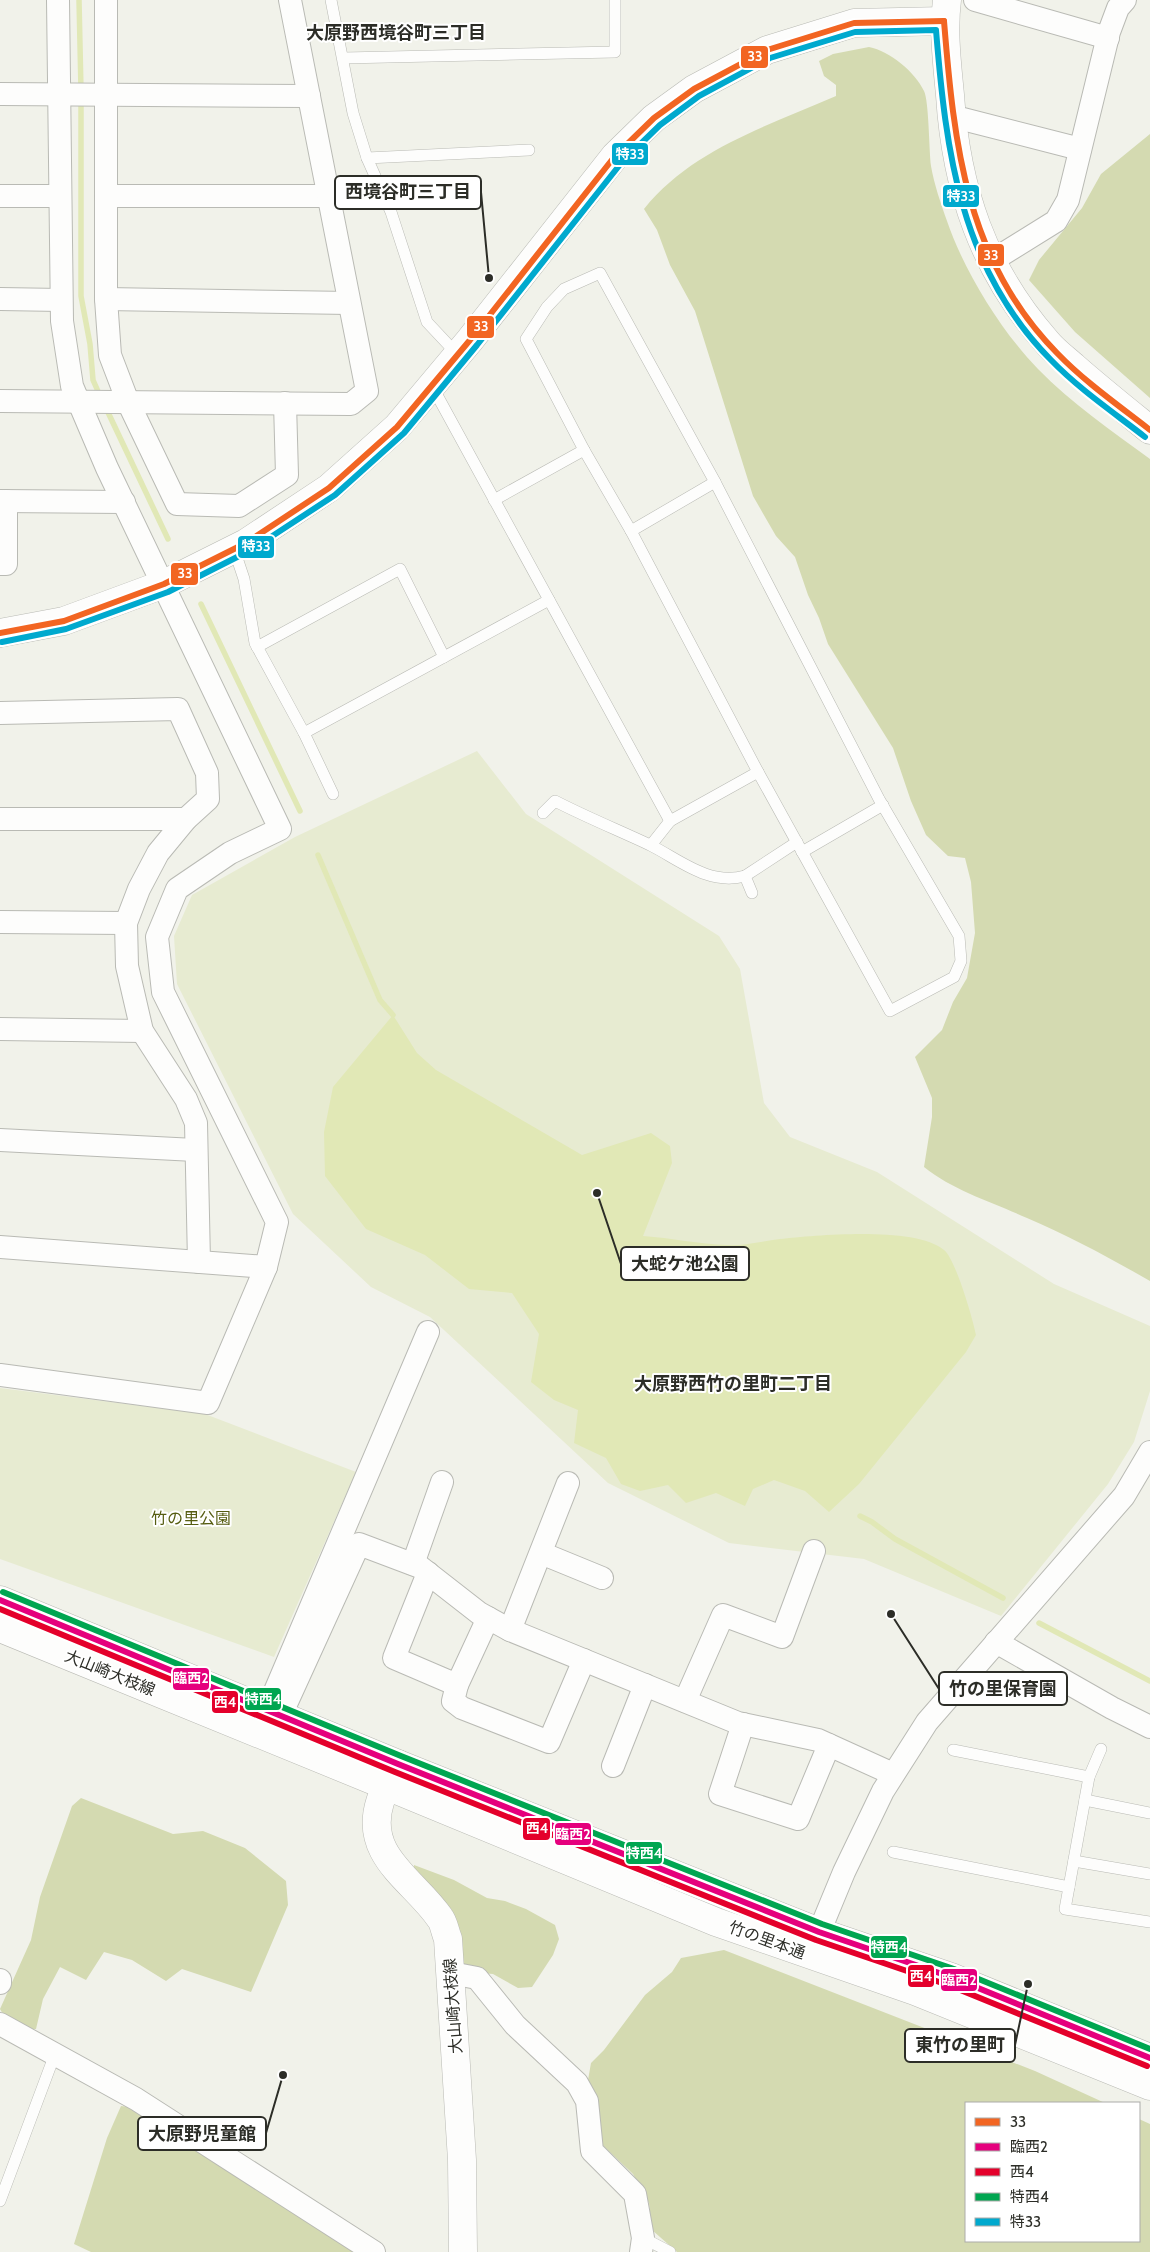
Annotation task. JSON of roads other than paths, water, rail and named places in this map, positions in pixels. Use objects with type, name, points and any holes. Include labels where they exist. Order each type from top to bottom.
[{"type":"street","points":[[0,1375],[208,1403],[266,1267],[277,1222],[163,992],[157,937],[176,889],[230,853],[280,829],[124,502],[72,386],[62,321],[61,300],[58,0]]},
{"type":"street","points":[[106,0],[106,299],[110,355],[128,402],[177,504],[239,506],[287,475],[284,404]]},
{"type":"street","points":[[0,401],[351,404],[367,391],[290,0]]},
{"type":"street","points":[[975,0],[1108,38]]},
{"type":"street","points":[[990,262],[1056,221],[1068,200],[1108,38],[1118,8],[1125,0]]},
{"type":"street","points":[[0,634],[64,621],[164,584],[234,549],[329,488],[397,427],[615,156],[654,118],[694,89],[767,50],[854,23],[946,10],[951,116],[960,167],[971,212],[990,262],[1011,296],[1046,343],[1100,391],[1150,430]]},
{"type":"street","points":[[0,94],[309,96]]},
{"type":"street","points":[[951,116],[1080,150]]},
{"type":"street","points":[[0,196],[60,196]]},
{"type":"street","points":[[106,196],[328,196]]},
{"type":"street","points":[[0,299],[61,300]]},
{"type":"street","points":[[106,299],[349,303]]},
{"type":"street","points":[[0,564],[6,564],[3,501],[124,502]]},
{"type":"street","points":[[0,713],[178,709],[206,773],[208,799],[186,819],[158,853],[139,889],[126,923],[127,966],[142,1031],[186,1099],[196,1123],[195,1150],[199,1262]]},
{"type":"street","points":[[0,819],[186,819]]},
{"type":"street","points":[[0,922],[126,923]]},
{"type":"street","points":[[0,1029],[142,1031]]},
{"type":"street","points":[[0,1140],[195,1150]]},
{"type":"street","points":[[0,1247],[266,1267]]},
{"type":"street","points":[[274,1712],[428,1332]]},
{"type":"street","points":[[814,1944],[844,1872],[883,1790],[927,1722],[1124,1496],[1150,1452]]},
{"type":"street","points":[[442,1482],[421,1568],[394,1658],[458,1685]]},
{"type":"street","points":[[510,1630],[568,1483]]},
{"type":"street","points":[[274,1712],[359,1544],[421,1568],[488,1618],[510,1630],[743,1724],[818,1740],[893,1774]]},
{"type":"street","points":[[685,1701],[723,1616],[782,1637],[814,1551]]},
{"type":"street","points":[[541,1553],[603,1577]]},
{"type":"street","name":"大山崎大枝線","points":[[0,1600],[274,1712],[392,1775]]},
{"type":"street","points":[[488,1618],[458,1685],[453,1701],[462,1708],[548,1742],[584,1660]]},
{"type":"street","name":"大山崎大枝線","points":[[0,1628],[392,1775]]},
{"type":"street","points":[[996,1642],[1112,1708],[1150,1726]]},
{"type":"street","points":[[613,1766],[645,1685]]},
{"type":"street","points":[[743,1724],[720,1794],[798,1819],[829,1745]]},
{"type":"street","name":"大山崎大枝線","points":[[392,1775],[380,1801],[376,1818],[379,1843],[392,1864],[440,1918],[448,1939],[452,1973],[462,2160],[463,2252]]},
{"type":"street","name":"竹の里本通","points":[[392,1775],[814,1944],[1150,2086]]},
{"type":"street","name":"竹の里本通","points":[[814,1944],[951,1977],[1150,2058]]},
{"type":"street","points":[[452,1973],[477,1978],[515,2025],[577,2083],[587,2101],[592,2151],[635,2194],[642,2245]]},
{"type":"street","points":[[0,2024],[136,2099],[374,2252]]},
{"type":"lane","points":[[332,0],[353,113],[367,158],[391,212],[427,322],[457,354]]},
{"type":"lane","points":[[344,58],[615,52],[615,0]]},
{"type":"lane","points":[[367,158],[529,150]]},
{"type":"lane","points":[[600,273],[715,482],[883,805],[959,936],[961,961],[954,977],[890,1011],[758,772],[631,531],[584,450],[526,340],[546,307],[564,289],[600,273]]},
{"type":"lane","points":[[431,385],[670,821]]},
{"type":"lane","points":[[494,500],[584,450]]},
{"type":"lane","points":[[631,531],[715,482]]},
{"type":"lane","points":[[234,549],[244,578],[257,647],[304,732],[333,794]]},
{"type":"lane","points":[[257,647],[400,569],[444,657]]},
{"type":"lane","points":[[304,732],[549,600]]},
{"type":"lane","points":[[651,845],[670,821],[758,772]]},
{"type":"lane","points":[[543,813],[555,801],[608,828],[651,845],[682,864],[712,876],[731,880],[745,876],[883,805]]},
{"type":"lane","points":[[745,876],[752,893]]},
{"type":"lane","points":[[1101,1749],[1089,1777],[1065,1909],[1150,1922]]},
{"type":"lane","points":[[952,1750],[1089,1777]]},
{"type":"lane","points":[[1084,1800],[1150,1814]]},
{"type":"lane","points":[[892,1852],[1069,1887]]},
{"type":"lane","points":[[1074,1861],[1150,1874]]},
{"type":"lane","points":[[0,2201],[54,2054]]},
{"type":"lane","points":[[642,2245],[670,2252]]},
{"type":"waterway","points":[[79,0],[81,90]]},
{"type":"waterway","points":[[81,100],[81,296],[90,344],[93,380],[101,398]]},
{"type":"waterway","points":[[105,406],[168,539]]},
{"type":"waterway","points":[[201,604],[300,811]]},
{"type":"waterway","points":[[318,855],[380,1000],[393,1015]]},
{"type":"waterway","points":[[860,1516],[872,1522],[895,1539],[1003,1598]]},
{"type":"waterway","points":[[1039,1623],[1150,1681]]},
{"type":"place","name":"西境谷町三丁目","points":[[489,278]]},
{"type":"place","name":"大蛇ケ池公園","points":[[597,1193]]},
{"type":"place","name":"竹の里保育園","points":[[891,1614]]},
{"type":"place","name":"東竹の里町","points":[[1028,1984]]},
{"type":"place","name":"大原野児童館","points":[[283,2075]]},
{"type":"district","name":"大原野西境谷町三丁目","points":[[396,33]]},
{"type":"district","name":"大原野西竹の里町二丁目","points":[[733,1384]]},
{"type":"park label","name":"竹の里公園","points":[[191,1518]]}]
